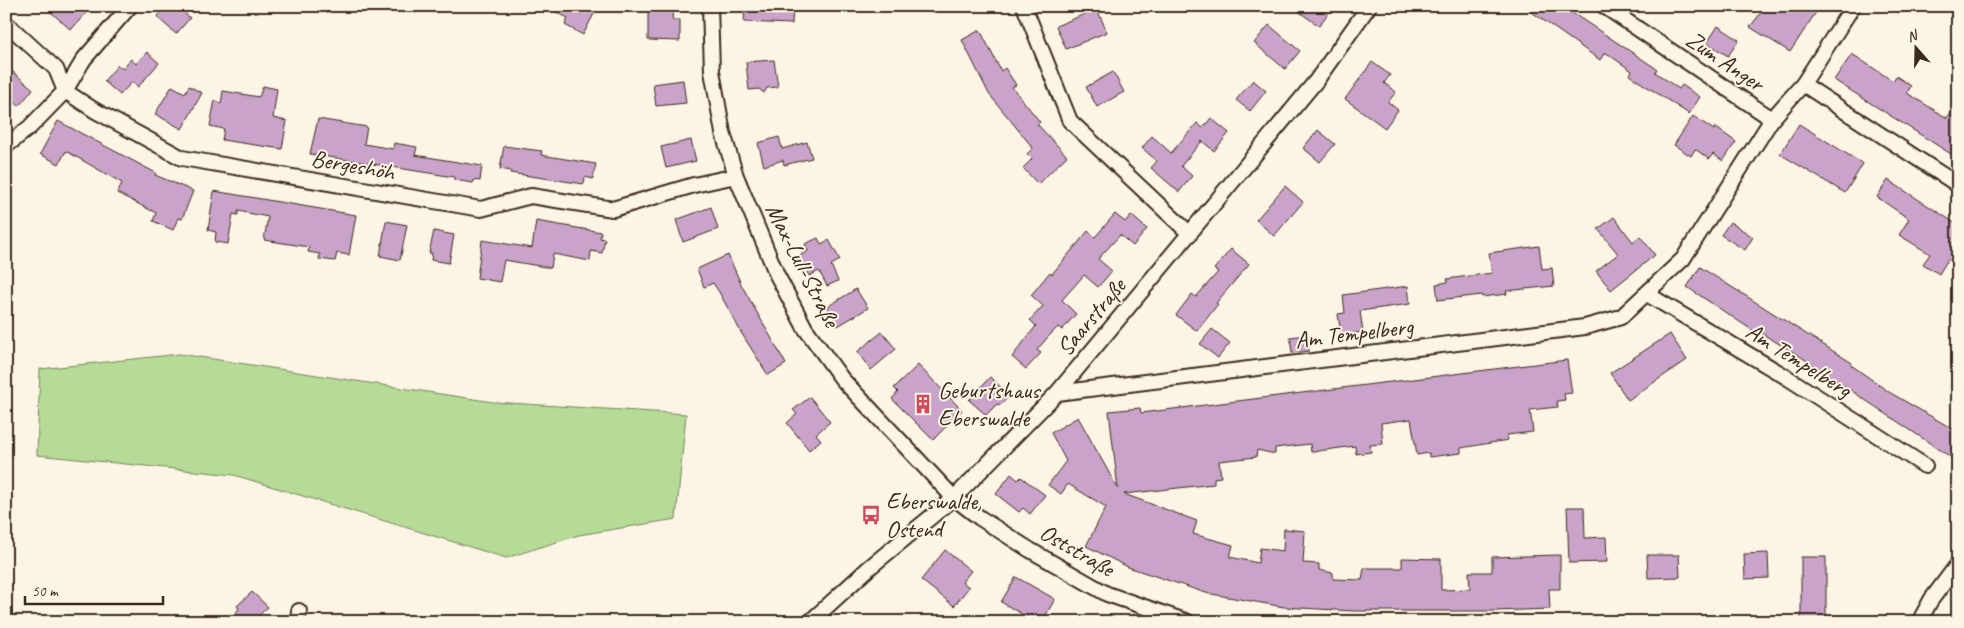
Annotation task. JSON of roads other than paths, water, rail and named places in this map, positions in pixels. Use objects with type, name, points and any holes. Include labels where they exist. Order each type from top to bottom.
[{"type":"street","points":[[6,146],[30,127],[66,91],[84,59],[130,6]]},
{"type":"street","name":"Max-Lull-Straße","points":[[710,6],[712,71],[723,133],[736,176],[759,236],[806,328],[842,379],[954,498]]},
{"type":"street","points":[[1024,6],[1070,120],[1190,234]]},
{"type":"street","name":"Saarstraße","points":[[810,622],[870,567],[954,498],[1058,393],[1316,81],[1369,6]]},
{"type":"street","name":"Zum Anger","points":[[1604,6],[1772,119]]},
{"type":"street","name":"Am Tempelberg","points":[[1058,393],[1585,327],[1621,317],[1683,259],[1772,119],[1803,84],[1852,6]]},
{"type":"street","points":[[6,23],[56,69],[66,91]]},
{"type":"street","name":"Zum Anger","points":[[1803,84],[1958,184]]},
{"type":"street","name":"Bergeshöh","points":[[66,91],[94,110],[182,158],[469,208],[481,209],[531,196],[613,209],[736,176]]},
{"type":"street","name":"Am Tempelberg","points":[[1647,294],[1788,378],[1926,466]]},
{"type":"street","name":"Oststraße","points":[[954,498],[1030,550],[1107,594],[1188,622]]},
{"type":"street","points":[[1919,622],[1931,600],[1958,564]]},
{"type":"place","name":"Geburtshaus Eberswalde","points":[[923,404]]},
{"type":"place","name":"Eberswalde, Ostend","points":[[871,515]]}]
